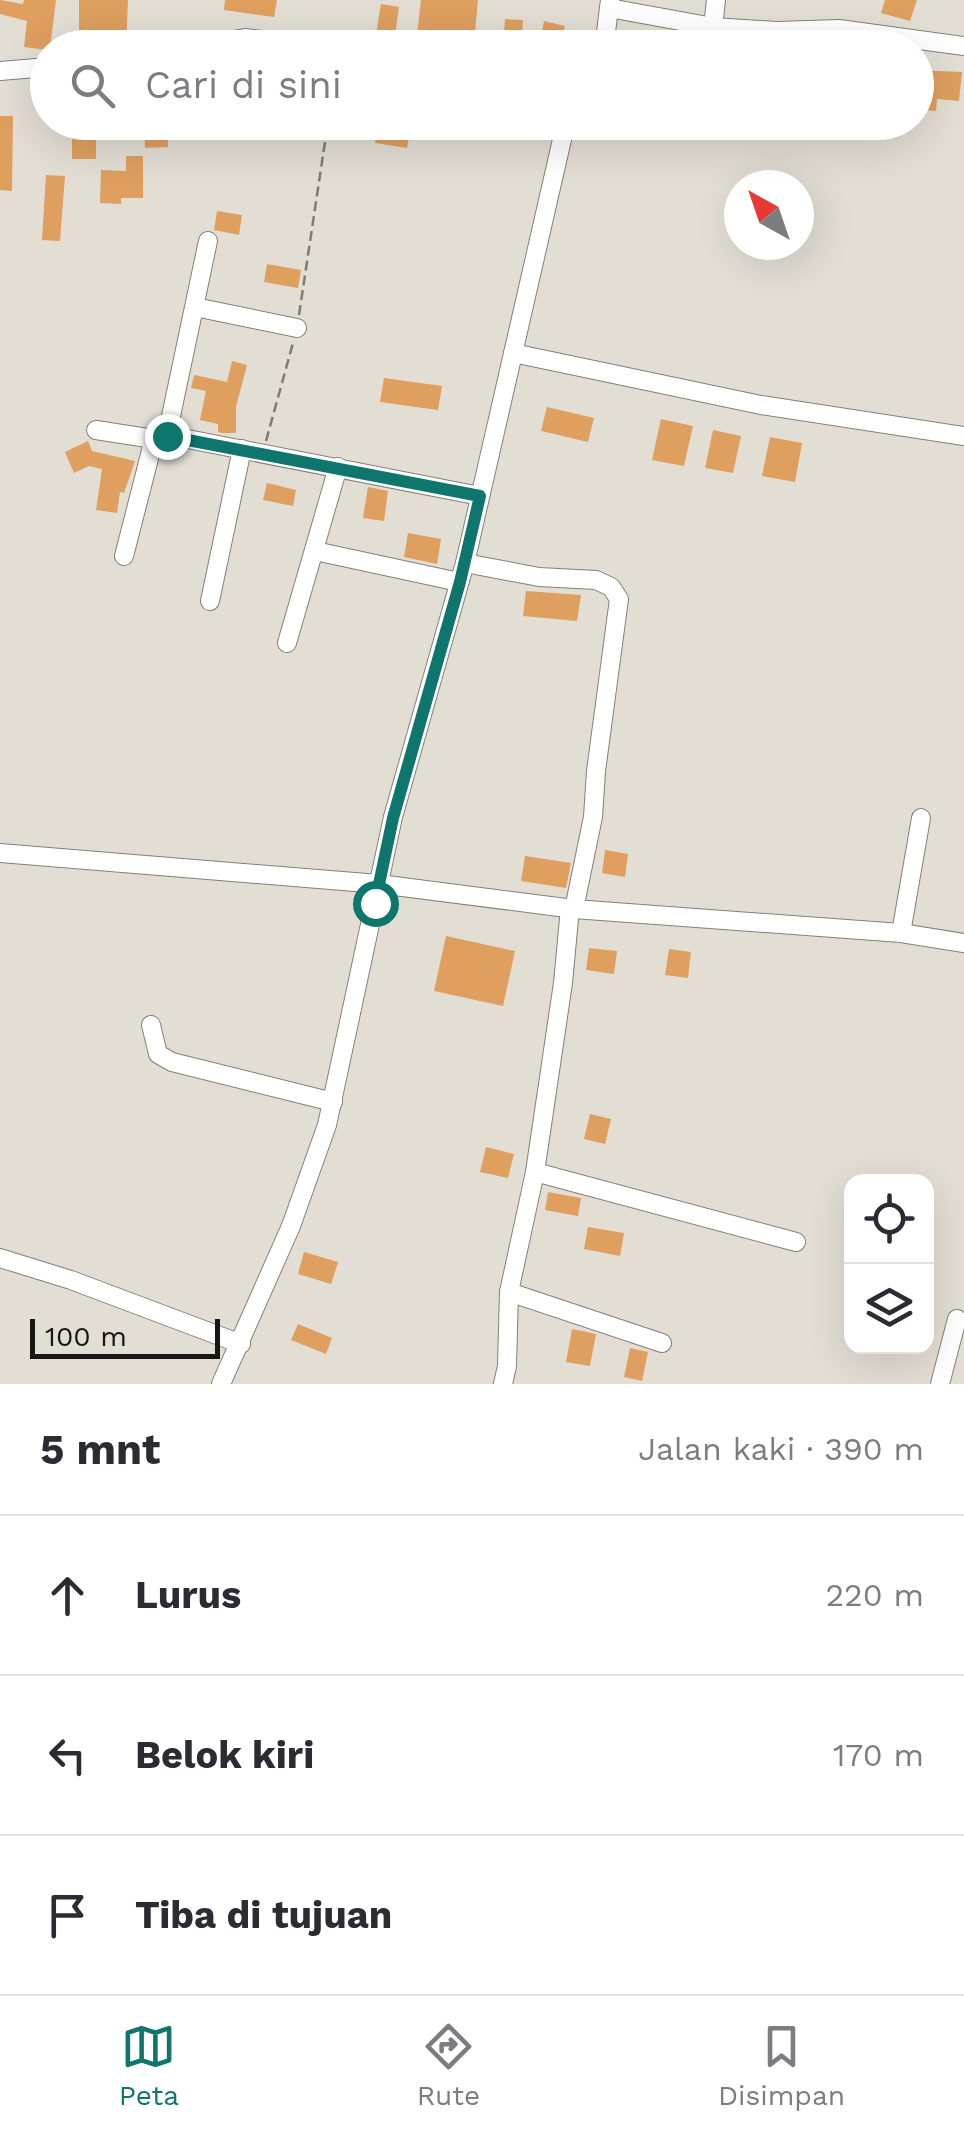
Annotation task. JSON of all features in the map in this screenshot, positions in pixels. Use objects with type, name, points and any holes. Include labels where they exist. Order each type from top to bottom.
[{"type":"street","points":[[713,27],[716,0]]},
{"type":"street","points":[[606,30],[610,4],[713,27],[846,30]]},
{"type":"street","points":[[934,42],[964,46]]},
{"type":"street","points":[[0,71],[30,69]]},
{"type":"street","points":[[220,1384],[306,1186],[333,1102],[393,818],[465,563],[562,140]]},
{"type":"street","points":[[124,556],[161,437],[208,241]]},
{"type":"street","points":[[195,306],[297,328]]},
{"type":"street","points":[[513,353],[761,405],[964,436]]},
{"type":"street","points":[[96,430],[263,452],[480,496]]},
{"type":"street","points":[[210,601],[242,449]]},
{"type":"street","points":[[287,643],[338,467]]},
{"type":"street","points":[[315,551],[460,582]]},
{"type":"street","points":[[465,563],[538,578],[596,580],[611,587],[619,599],[593,816],[571,915],[535,1172],[510,1292],[503,1384]]},
{"type":"street","points":[[901,933],[921,818]]},
{"type":"street","points":[[0,853],[380,884],[571,915],[901,933],[964,943]]},
{"type":"street","points":[[151,1025],[158,1054],[172,1062],[333,1102]]},
{"type":"street","points":[[535,1172],[796,1242]]},
{"type":"street","points":[[0,1258],[71,1280],[240,1344]]},
{"type":"street","points":[[510,1292],[662,1343]]},
{"type":"street","points":[[940,1384],[957,1318]]},
{"type":"path","points":[[263,452],[297,328],[325,140]]},
{"type":"building","points":[[0,0],[23,4],[24,0],[56,0],[52,30],[30,30],[30,48],[24,47],[27,21],[0,14]]},
{"type":"building","points":[[79,0],[128,0],[127,30],[79,30]]},
{"type":"building","points":[[225,0],[277,0],[274,17],[224,10]]},
{"type":"building","points":[[421,0],[478,0],[475,30],[418,30]]},
{"type":"building","points":[[885,0],[917,0],[910,21],[881,13]]},
{"type":"building","points":[[381,4],[399,7],[396,30],[377,30]]},
{"type":"building","points":[[505,19],[523,20],[522,30],[504,30]]},
{"type":"building","points":[[544,21],[565,26],[564,30],[542,30]]},
{"type":"building","points":[[934,71],[962,72],[959,101],[937,99],[936,111]]},
{"type":"building","points":[[0,116],[13,116],[12,191],[0,190]]},
{"type":"building","points":[[72,140],[96,140],[96,159],[72,159]]},
{"type":"building","points":[[145,140],[168,140],[168,147],[145,148]]},
{"type":"building","points":[[376,140],[409,140],[407,148],[375,143]]},
{"type":"building","points":[[126,156],[143,156],[143,198],[121,198],[121,204],[100,203],[101,170],[126,171]]},
{"type":"building","points":[[46,175],[65,176],[60,241],[42,240]]},
{"type":"building","points":[[217,211],[242,215],[239,235],[214,230]]},
{"type":"building","points":[[267,264],[301,270],[298,288],[264,282]]},
{"type":"building","points":[[232,361],[247,365],[236,407],[236,433],[222,433],[218,432],[218,424],[200,420],[206,391],[191,388],[194,375],[227,382]]},
{"type":"building","points":[[384,378],[442,386],[438,410],[380,402]]},
{"type":"building","points":[[547,407],[594,418],[588,442],[541,431]]},
{"type":"building","points":[[661,419],[693,426],[684,466],[652,460]]},
{"type":"building","points":[[713,430],[741,436],[733,473],[705,468]]},
{"type":"building","points":[[770,437],[802,443],[795,482],[762,476]]},
{"type":"building","points":[[88,441],[92,451],[135,461],[124,493],[120,492],[117,513],[96,510],[102,469],[89,466],[74,473],[65,452]]},
{"type":"building","points":[[267,483],[296,490],[293,506],[263,500]]},
{"type":"building","points":[[368,487],[388,491],[384,521],[363,518]]},
{"type":"building","points":[[408,533],[441,539],[437,564],[404,557]]},
{"type":"building","points":[[526,591],[581,595],[577,621],[523,616]]},
{"type":"building","points":[[605,850],[628,854],[625,877],[602,873]]},
{"type":"building","points":[[525,856],[571,863],[566,888],[521,881]]},
{"type":"building","points":[[446,936],[515,951],[503,1006],[434,991]]},
{"type":"building","points":[[589,948],[617,951],[614,974],[586,970]]},
{"type":"building","points":[[669,949],[691,952],[688,978],[665,975]]},
{"type":"building","points":[[590,1114],[611,1119],[605,1144],[584,1139]]},
{"type":"building","points":[[486,1147],[514,1154],[508,1178],[480,1172]]},
{"type":"building","points":[[548,1192],[581,1198],[578,1216],[545,1210]]},
{"type":"building","points":[[588,1227],[624,1233],[620,1256],[584,1249]]},
{"type":"building","points":[[304,1252],[338,1262],[331,1284],[298,1274]]},
{"type":"building","points":[[298,1324],[332,1338],[326,1354],[291,1340]]},
{"type":"building","points":[[572,1329],[596,1334],[590,1366],[566,1362]]},
{"type":"building","points":[[630,1348],[648,1352],[642,1381],[624,1377]]},
{"type":"route","points":[[167,436],[480,496],[460,582],[393,818],[375,903]]}]
